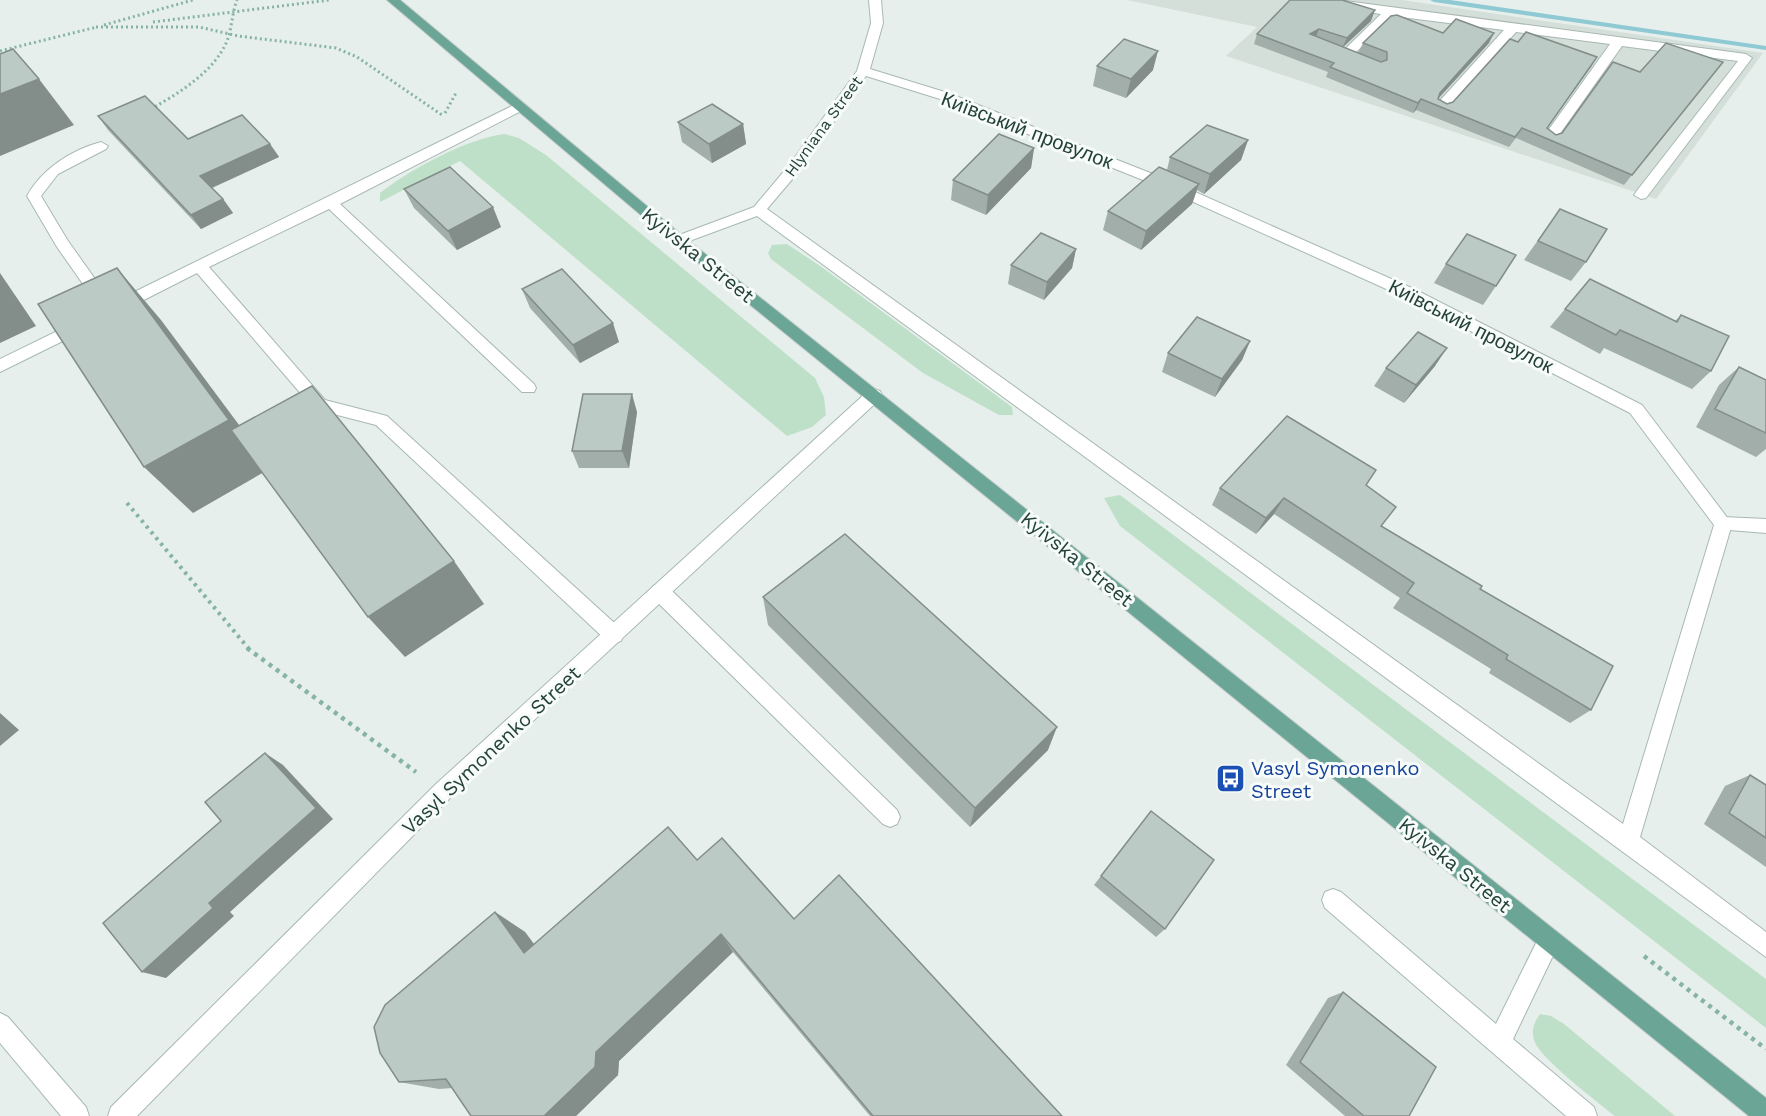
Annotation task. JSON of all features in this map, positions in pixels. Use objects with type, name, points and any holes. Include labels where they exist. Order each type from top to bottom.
[{"type":"main road","name":"Kyivska Street","points":[[393,0],[679,240],[1766,1114]]},
{"type":"street","name":"Hlyniana Street","points":[[759,210],[795,167],[863,71],[876,23],[874,0]]},
{"type":"street","points":[[1344,0],[1352,7],[1746,58],[1641,195]]},
{"type":"street","points":[[1345,56],[1390,12]]},
{"type":"street","points":[[1442,108],[1513,28]]},
{"type":"street","points":[[1549,139],[1618,42]]},
{"type":"street","name":"Київський провулок","points":[[863,71],[944,96],[1163,183],[1409,293],[1636,409],[1723,524]]},
{"type":"street","points":[[0,366],[331,203],[518,107]]},
{"type":"street","points":[[100,316],[34,196],[40,182],[60,166],[101,146]]},
{"type":"street","points":[[331,203],[528,388]]},
{"type":"street","points":[[679,240],[759,210],[1629,841],[1766,946]]},
{"type":"street","points":[[199,266],[320,405],[381,420],[614,635]]},
{"type":"street","name":"Vasyl Symonenko Street","points":[[120,1116],[443,791],[874,395]]},
{"type":"street","points":[[1629,841],[1723,524],[1766,525]]},
{"type":"street","points":[[660,592],[890,817]]},
{"type":"street","points":[[1333,900],[1585,1116]]},
{"type":"street","points":[[1499,1043],[1550,941]]},
{"type":"street","points":[[0,1025],[77,1116]]},
{"type":"path","points":[[0,51],[193,0]]},
{"type":"path","points":[[146,111],[168,100],[199,78],[230,33],[232,11],[237,0]]},
{"type":"path","points":[[134,25],[329,0]]},
{"type":"path","points":[[96,27],[134,25],[199,27],[336,48],[357,57],[394,84],[471,131]]},
{"type":"path","points":[[127,502],[244,645],[443,791]]},
{"type":"path","points":[[1644,956],[1766,1049]]},
{"type":"shaded area","points":[[1127,0],[1402,0],[1763,53],[1656,199],[1226,56],[1257,27]]},
{"type":"green space","points":[[504,134],[519,138],[546,155],[815,378],[824,397],[826,415],[812,427],[787,436],[460,161],[380,202],[380,193],[439,156],[473,142]]},
{"type":"green space","points":[[787,244],[1012,407],[1013,415],[999,415],[923,373],[771,259],[768,253],[772,245]]},
{"type":"green space","points":[[1120,495],[1766,979],[1766,1028],[1120,526],[1104,498]]},
{"type":"green space","points":[[1540,1014],[1551,1016],[1564,1024],[1675,1116],[1615,1116],[1570,1080],[1538,1048],[1534,1040],[1533,1029]]},
{"type":"building","points":[[1290,0],[1342,0],[1375,10],[1347,38],[1319,29],[1310,34],[1381,62],[1387,60],[1387,52],[1363,43],[1391,16],[1397,15],[1443,33],[1456,19],[1494,33],[1440,93],[1438,99],[1447,104],[1453,102],[1510,39],[1518,42],[1526,32],[1597,57],[1547,128],[1556,135],[1562,133],[1613,62],[1640,72],[1666,43],[1723,62],[1632,175],[1522,128],[1515,137],[1421,99],[1418,103],[1330,67],[1334,63],[1257,34]]},
{"type":"building","points":[[1124,39],[1158,51],[1131,79],[1097,66]]},
{"type":"building","points":[[13,49],[39,79],[0,94],[0,54]]},
{"type":"building","points":[[145,96],[188,139],[242,115],[270,144],[200,176],[223,199],[191,215],[98,116]]},
{"type":"building","points":[[712,104],[743,124],[709,144],[678,122]]},
{"type":"building","points":[[1207,125],[1248,140],[1210,174],[1170,157]]},
{"type":"building","points":[[999,134],[1034,148],[988,195],[953,180]]},
{"type":"building","points":[[450,167],[493,207],[448,231],[404,189]]},
{"type":"building","points":[[1159,167],[1199,184],[1146,231],[1108,211]]},
{"type":"building","points":[[1560,209],[1607,229],[1586,262],[1538,241]]},
{"type":"building","points":[[1041,233],[1076,249],[1047,282],[1011,265]]},
{"type":"building","points":[[1467,234],[1516,255],[1496,286],[1446,264]]},
{"type":"building","points":[[117,268],[229,420],[144,467],[38,304]]},
{"type":"building","points":[[562,269],[613,323],[573,345],[522,289]]},
{"type":"building","points":[[1590,279],[1677,322],[1681,315],[1729,336],[1711,371],[1620,330],[1616,335],[1565,309]]},
{"type":"building","points":[[1197,317],[1250,341],[1222,379],[1168,353]]},
{"type":"building","points":[[1418,332],[1447,348],[1416,385],[1386,368]]},
{"type":"building","points":[[1739,367],[1766,380],[1766,433],[1715,409]]},
{"type":"building","points":[[312,386],[454,561],[368,617],[231,430]]},
{"type":"building","points":[[583,394],[632,394],[622,451],[572,451]]},
{"type":"building","points":[[1287,416],[1376,470],[1366,485],[1396,507],[1381,526],[1482,586],[1480,589],[1613,666],[1591,710],[1506,659],[1508,655],[1407,593],[1414,583],[1284,498],[1266,518],[1220,488]]},
{"type":"building","points":[[845,534],[1057,727],[975,808],[763,597]]},
{"type":"building","points":[[265,753],[316,808],[209,903],[213,908],[142,972],[103,923],[221,821],[205,802]]},
{"type":"building","points":[[1750,775],[1766,785],[1766,838],[1729,813]]},
{"type":"building","points":[[1151,811],[1214,860],[1165,929],[1101,876]]},
{"type":"building","points":[[668,827],[697,860],[722,838],[794,919],[839,875],[1062,1116],[873,1116],[721,934],[596,1052],[595,1067],[544,1116],[471,1116],[446,1079],[399,1082],[380,1053],[374,1027],[385,1005],[495,912],[524,953]]},
{"type":"building","points":[[1343,992],[1436,1067],[1409,1116],[1364,1116],[1300,1062]]},
{"type":"waterway","points":[[1434,0],[1766,48]]},
{"type":"place","name":"Vasyl Symonenko Street","points":[[1230,779]]}]
